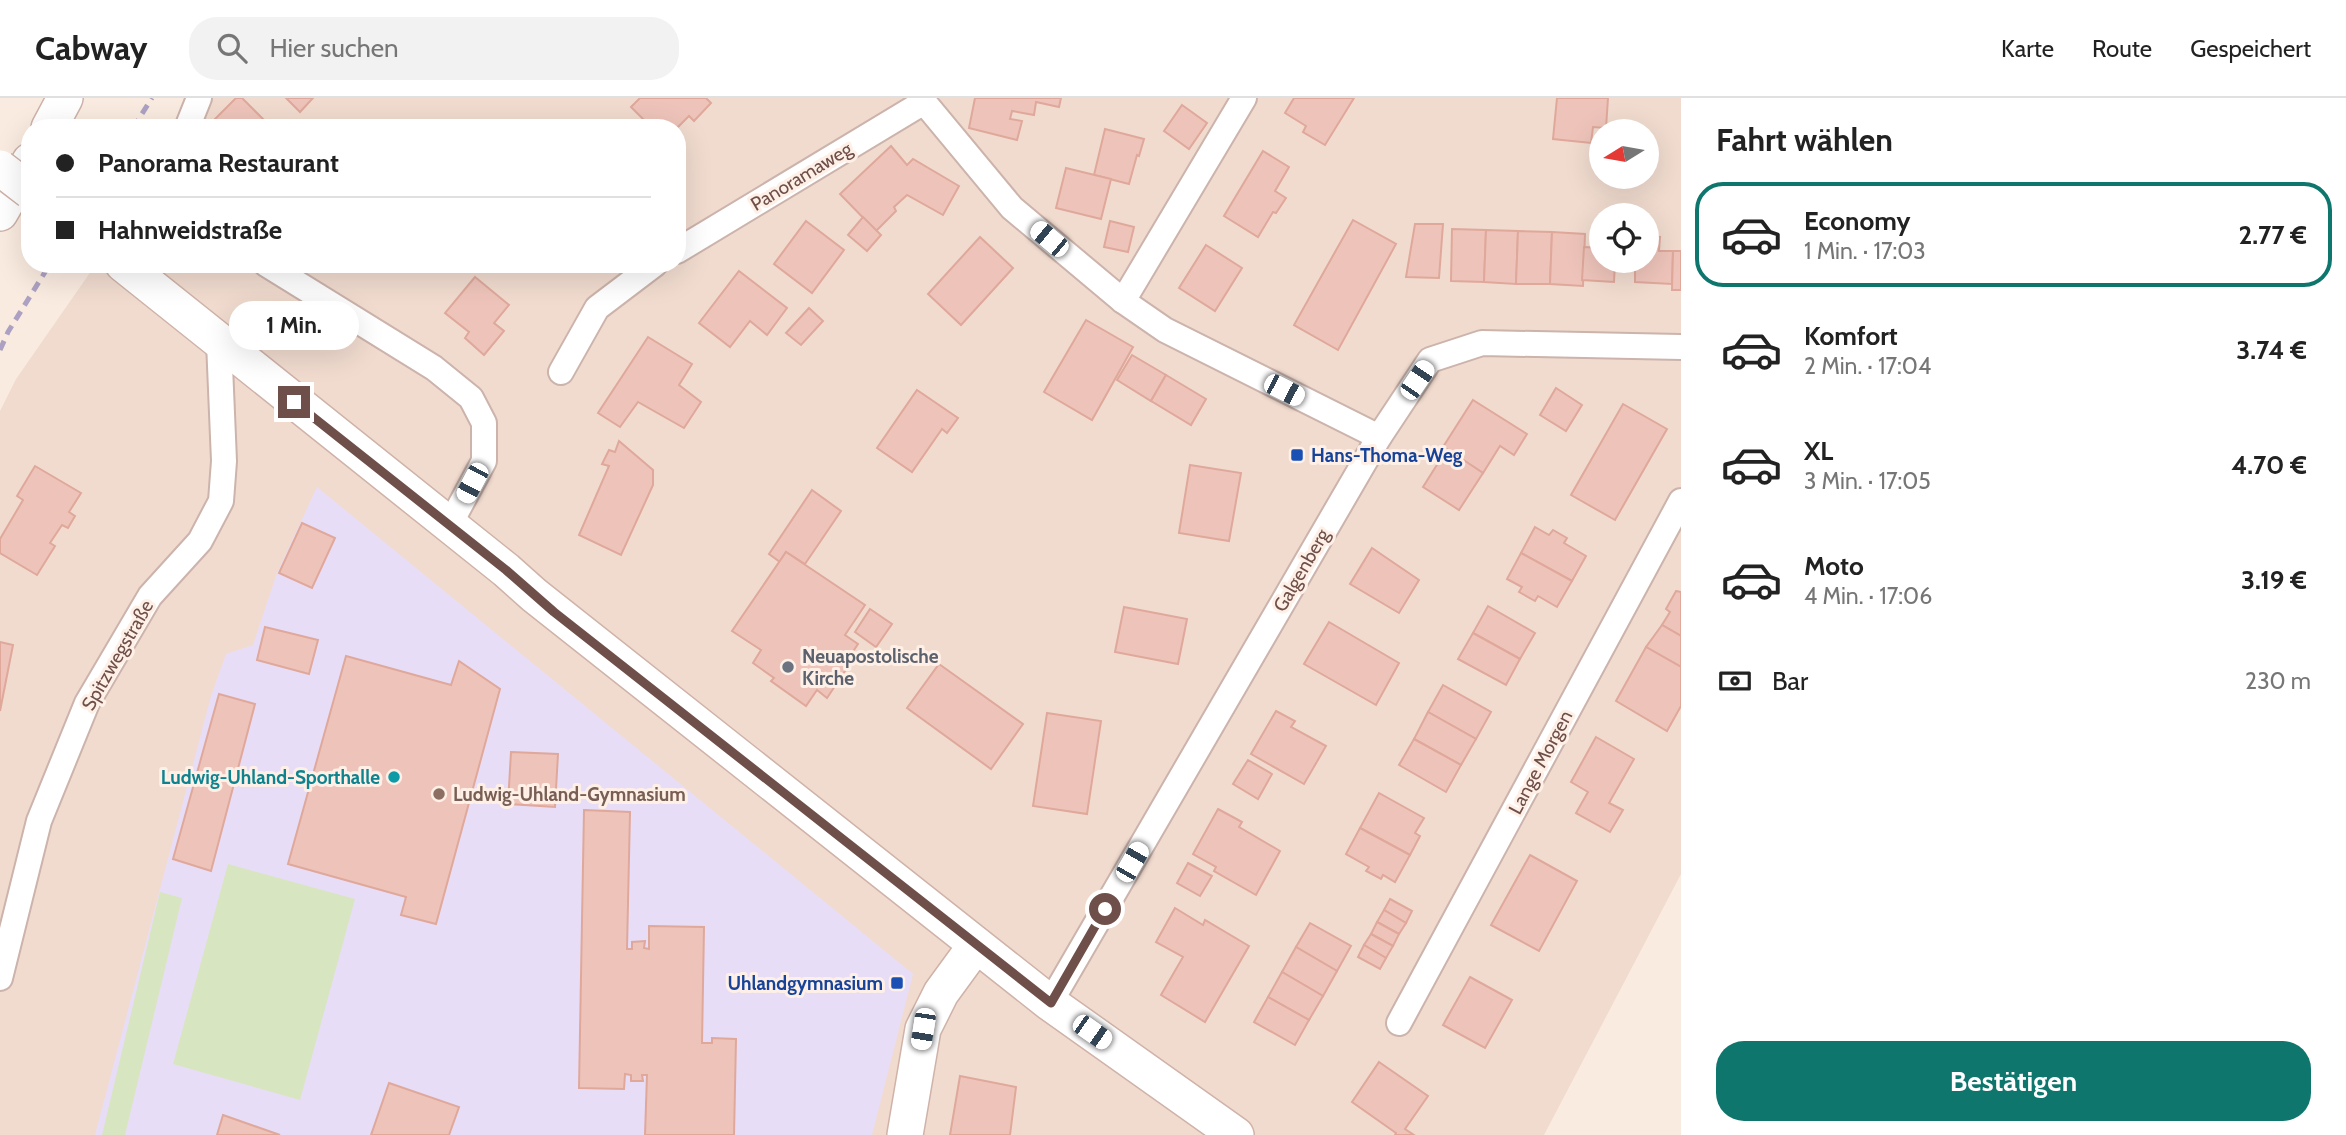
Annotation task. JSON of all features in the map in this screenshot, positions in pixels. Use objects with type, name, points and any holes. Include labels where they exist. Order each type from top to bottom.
[{"type":"street","points":[[54,119],[65,98]]},
{"type":"street","points":[[191,119],[199,98]]},
{"type":"street","points":[[1244,98],[1123,301],[1165,330],[1378,438]]},
{"type":"street","name":"Panoramaweg","points":[[686,245],[924,102],[1012,208],[1123,301]]},
{"type":"street","points":[[0,168],[21,184]]},
{"type":"street","points":[[0,213],[21,177]]},
{"type":"street","points":[[134,273],[976,945],[1051,1003],[1236,1135]]},
{"type":"street","points":[[281,273],[434,368],[471,398],[484,423],[484,461],[449,526]]},
{"type":"street","points":[[561,372],[597,308],[644,273]]},
{"type":"street","name":"Spitzwegstraße","points":[[0,978],[39,821],[87,703],[150,596],[200,541],[221,501],[224,461],[219,341]]},
{"type":"street","name":"Galgenberg","points":[[1051,1003],[1378,438],[1430,360],[1482,343],[1681,347]]},
{"type":"street","name":"Lange Morgen","points":[[1399,1023],[1681,501]]},
{"type":"street","points":[[905,1135],[923,1029],[941,993],[976,945]]},
{"type":"shaded area","points":[[213,98],[1681,98],[1681,874],[1544,1135],[0,1135],[0,411],[16,379],[90,273],[686,273],[686,119],[198,119]]},
{"type":"shaded area","name":"Ludwig-Uhland-Gymnasium","points":[[317,487],[913,974],[872,1135],[95,1135],[211,696],[226,654],[253,645],[277,573]]},
{"type":"green space","points":[[228,864],[355,899],[300,1100],[173,1064]]},
{"type":"green space","points":[[160,892],[182,898],[125,1135],[102,1135]]},
{"type":"building","points":[[236,98],[242,98],[263,119],[215,119]]},
{"type":"building","points":[[286,98],[313,98],[300,112]]},
{"type":"building","points":[[640,98],[706,98],[711,103],[694,121],[689,116],[686,119],[643,119],[631,107]]},
{"type":"building","points":[[975,98],[1061,98],[1059,107],[1036,102],[1034,115],[1012,111],[1010,119],[1022,121],[1017,140],[969,128]]},
{"type":"building","points":[[1294,98],[1354,98],[1325,145],[1303,132],[1306,126],[1285,113]]},
{"type":"building","points":[[1557,98],[1608,98],[1607,119],[1589,119],[1589,143],[1553,139]]},
{"type":"building","points":[[1182,105],[1207,123],[1189,149],[1164,131]]},
{"type":"building","points":[[1105,129],[1144,139],[1129,184],[1094,175]]},
{"type":"building","points":[[891,146],[907,165],[913,159],[959,186],[943,215],[907,195],[894,207],[896,211],[876,231],[840,194]]},
{"type":"building","points":[[1263,151],[1289,167],[1275,191],[1286,198],[1276,213],[1273,212],[1258,237],[1224,216]]},
{"type":"building","points":[[1066,168],[1111,179],[1101,219],[1056,208]]},
{"type":"building","points":[[863,217],[881,235],[867,251],[848,235]]},
{"type":"building","points":[[1353,220],[1396,244],[1338,350],[1294,325]]},
{"type":"building","points":[[806,221],[844,250],[812,293],[774,264]]},
{"type":"building","points":[[1110,221],[1134,227],[1128,252],[1104,247]]},
{"type":"building","points":[[1415,224],[1443,224],[1439,278],[1406,277]]},
{"type":"building","points":[[1452,229],[1486,230],[1484,282],[1451,281]]},
{"type":"building","points":[[1486,230],[1518,231],[1516,284],[1484,282]]},
{"type":"building","points":[[1518,231],[1552,232],[1550,284],[1516,284]]},
{"type":"building","points":[[1552,232],[1585,234],[1583,286],[1550,284]]},
{"type":"building","points":[[980,237],[1013,268],[961,325],[928,294]]},
{"type":"building","points":[[1206,245],[1242,268],[1215,311],[1179,288]]},
{"type":"building","points":[[1584,247],[1589,247],[1589,273],[1614,273],[1614,282],[1582,280]]},
{"type":"building","points":[[1659,251],[1673,251],[1672,284],[1635,282],[1635,273],[1659,273]]},
{"type":"building","points":[[1673,251],[1681,251],[1681,290],[1672,290]]},
{"type":"building","points":[[739,271],[787,308],[767,335],[750,321],[730,347],[699,323]]},
{"type":"building","points":[[475,277],[509,305],[494,323],[504,331],[484,355],[465,338],[469,332],[445,313]]},
{"type":"building","points":[[809,308],[823,321],[801,345],[786,333]]},
{"type":"building","points":[[1086,320],[1133,347],[1092,420],[1044,392]]},
{"type":"building","points":[[648,337],[692,364],[679,385],[701,402],[684,428],[638,402],[620,427],[598,413]]},
{"type":"building","points":[[1132,355],[1166,375],[1151,401],[1117,380]]},
{"type":"building","points":[[1166,375],[1206,399],[1191,425],[1151,401]]},
{"type":"building","points":[[1556,388],[1582,405],[1566,431],[1540,415]]},
{"type":"building","points":[[917,390],[958,418],[947,433],[942,429],[912,472],[877,448]]},
{"type":"building","points":[[1473,400],[1527,434],[1514,455],[1500,446],[1483,473],[1443,447]]},
{"type":"building","points":[[1623,404],[1667,429],[1615,520],[1571,495]]},
{"type":"building","points":[[619,441],[653,470],[653,485],[621,555],[579,535],[609,466],[602,464],[609,450],[615,452]]},
{"type":"building","points":[[1447,449],[1483,473],[1459,510],[1423,487]]},
{"type":"building","points":[[1190,465],[1241,473],[1229,541],[1179,533]]},
{"type":"building","points":[[35,466],[81,493],[69,512],[75,516],[68,528],[62,525],[50,543],[55,546],[37,575],[0,553],[0,539],[23,500],[17,496]]},
{"type":"building","points":[[812,490],[841,511],[805,564],[786,552],[780,562],[769,554]]},
{"type":"building","points":[[302,523],[335,538],[312,588],[279,573]]},
{"type":"building","points":[[1535,527],[1549,535],[1553,530],[1567,538],[1564,543],[1586,556],[1572,581],[1521,553]]},
{"type":"building","points":[[1372,548],[1419,580],[1399,613],[1350,584]]},
{"type":"building","points":[[786,552],[865,605],[845,635],[858,644],[844,665],[847,668],[827,698],[817,690],[806,706],[771,681],[774,678],[753,663],[761,650],[732,631]]},
{"type":"building","points":[[1521,553],[1572,581],[1557,607],[1538,596],[1535,601],[1519,592],[1522,587],[1507,579]]},
{"type":"building","points":[[1676,591],[1681,592],[1681,636],[1662,625],[1670,612],[1666,609]]},
{"type":"building","points":[[1488,606],[1535,633],[1520,659],[1473,633]]},
{"type":"building","points":[[1124,607],[1187,619],[1178,664],[1115,652]]},
{"type":"building","points":[[870,609],[892,624],[876,647],[855,632]]},
{"type":"building","points":[[1329,622],[1399,663],[1376,705],[1304,664]]},
{"type":"building","points":[[1662,625],[1681,636],[1681,667],[1646,647]]},
{"type":"building","points":[[265,627],[318,640],[309,674],[257,660]]},
{"type":"building","points":[[1473,633],[1520,659],[1506,685],[1458,659]]},
{"type":"building","points":[[0,642],[13,645],[0,711]]},
{"type":"building","points":[[1646,647],[1681,667],[1681,706],[1667,731],[1616,701]]},
{"type":"building","name":"Ludwig-Uhland-Sporthalle","points":[[346,656],[451,685],[459,661],[500,689],[436,924],[401,915],[406,897],[288,864]]},
{"type":"building","points":[[939,664],[1023,724],[991,769],[907,708]]},
{"type":"building","points":[[1443,685],[1491,712],[1476,739],[1428,712]]},
{"type":"building","points":[[219,694],[255,704],[211,871],[173,859]]},
{"type":"building","points":[[1276,711],[1295,721],[1291,727],[1326,746],[1304,784],[1251,754]]},
{"type":"building","points":[[1428,712],[1476,739],[1461,765],[1414,739]]},
{"type":"building","points":[[1047,713],[1101,721],[1087,814],[1033,806]]},
{"type":"building","points":[[1596,737],[1634,759],[1609,803],[1623,810],[1610,832],[1576,813],[1588,792],[1571,782]]},
{"type":"building","points":[[1414,739],[1461,765],[1446,792],[1399,765]]},
{"type":"building","points":[[511,752],[558,754],[555,807],[508,804]]},
{"type":"building","points":[[1248,760],[1272,774],[1258,799],[1233,784]]},
{"type":"building","points":[[1379,793],[1424,818],[1415,833],[1420,836],[1410,855],[1360,828]]},
{"type":"building","points":[[1218,809],[1242,822],[1239,827],[1280,851],[1256,895],[1214,871],[1216,867],[1193,854]]},
{"type":"building","points":[[584,810],[630,812],[627,949],[632,949],[632,942],[645,941],[644,948],[649,949],[649,926],[704,927],[702,1043],[712,1043],[712,1038],[736,1039],[734,1135],[645,1135],[647,1075],[642,1075],[643,1081],[631,1081],[631,1075],[625,1074],[624,1089],[579,1088]]},
{"type":"building","points":[[1360,828],[1410,855],[1395,882],[1383,875],[1381,879],[1366,871],[1369,867],[1346,854]]},
{"type":"building","points":[[1530,855],[1577,881],[1539,951],[1491,925]]},
{"type":"building","points":[[1188,863],[1212,876],[1200,896],[1177,883]]},
{"type":"building","points":[[1390,899],[1412,911],[1406,923],[1384,910]]},
{"type":"building","points":[[1175,908],[1203,925],[1205,920],[1249,946],[1205,1022],[1161,995],[1183,957],[1156,942]]},
{"type":"building","points":[[1384,910],[1406,923],[1399,934],[1377,922]]},
{"type":"building","points":[[1377,922],[1399,934],[1393,946],[1371,934]]},
{"type":"building","points":[[1310,923],[1351,946],[1337,971],[1296,947]]},
{"type":"building","points":[[1371,934],[1393,946],[1386,958],[1364,945]]},
{"type":"building","points":[[1364,945],[1386,958],[1380,969],[1358,957]]},
{"type":"building","points":[[1296,947],[1337,971],[1323,996],[1282,972]]},
{"type":"building","points":[[1282,972],[1323,996],[1309,1020],[1268,997]]},
{"type":"building","points":[[1470,977],[1512,1000],[1485,1048],[1443,1025]]},
{"type":"building","points":[[1268,997],[1309,1020],[1295,1045],[1254,1022]]},
{"type":"building","points":[[1379,1062],[1428,1096],[1405,1129],[1414,1135],[1395,1135],[1396,1133],[1352,1102]]},
{"type":"building","points":[[960,1076],[1016,1087],[1010,1135],[950,1135]]},
{"type":"building","points":[[389,1083],[459,1107],[449,1135],[371,1135]]},
{"type":"building","points":[[223,1115],[280,1135],[217,1135]]},
{"type":"railway","points":[[139,119],[152,98]]},
{"type":"railway","points":[[0,350],[44,273]]},
{"type":"place","name":"Hans-Thoma-Weg","points":[[1297,455]]},
{"type":"place","name":"Neuapostolische Kirche","points":[[788,667]]},
{"type":"place","name":"Ludwig-Uhland-Sporthalle","points":[[394,777]]},
{"type":"place","name":"Ludwig-Uhland-Gymnasium","points":[[439,794]]},
{"type":"place","name":"Uhlandgymnasium","points":[[897,983]]},
{"type":"route","points":[[294,402],[506,570],[554,612],[1051,1003],[1105,909]]}]
